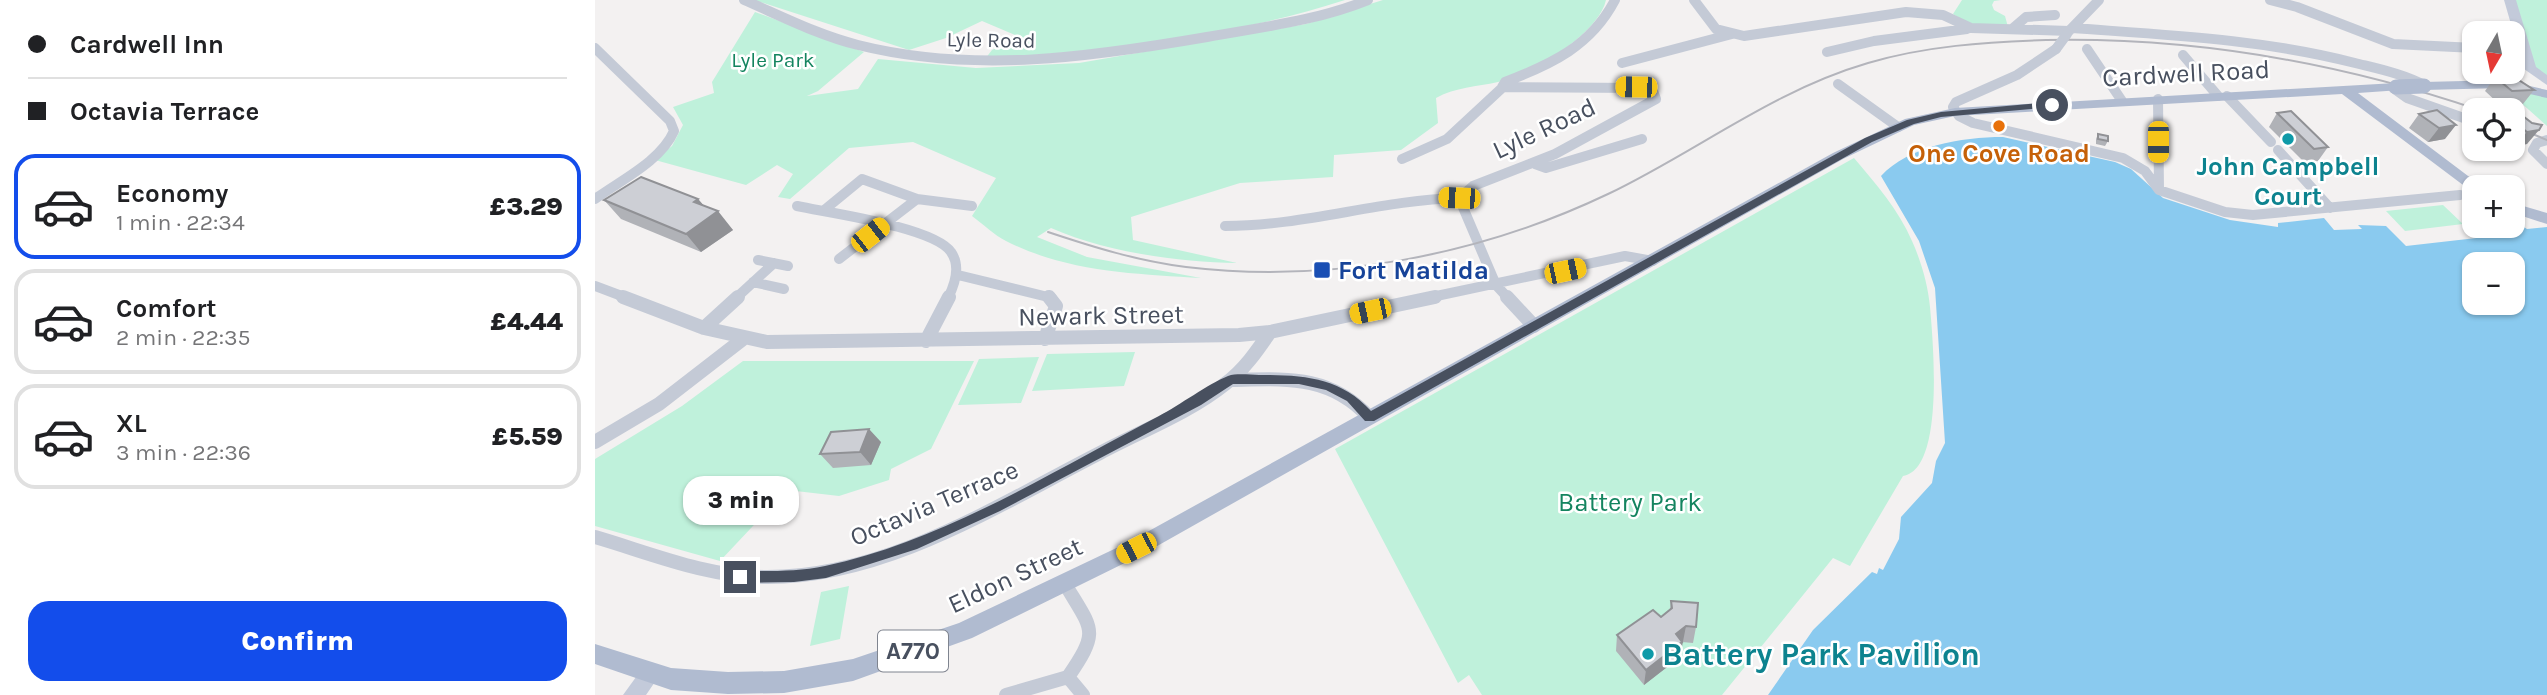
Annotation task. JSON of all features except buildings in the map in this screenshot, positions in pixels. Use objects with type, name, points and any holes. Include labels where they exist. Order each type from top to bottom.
[{"type":"main road","name":"Cardwell Road","points":[[1534,326],[1846,151],[1898,127],[1955,113],[2343,89],[2472,83],[2540,85]]},
{"type":"main road","points":[[2343,89],[2462,188]]},
{"type":"main road","points":[[2525,212],[2547,219]]},
{"type":"main road","name":"Eldon Street","points":[[595,654],[651,673],[782,689],[913,651],[1006,613],[1136,548],[1534,326]]},
{"type":"street","name":"Lyle Road","points":[[744,0],[857,45],[935,59],[994,62],[1117,53],[1322,16],[1368,0]]},
{"type":"street","name":"Lyle Road","points":[[1459,198],[1473,186],[1535,164],[1588,138],[1657,96],[1653,91],[1636,87],[1545,87],[1509,91],[1502,89],[1505,82],[1549,66],[1587,41],[1601,27],[1615,0]]},
{"type":"street","points":[[1694,0],[1713,25],[1733,34]]},
{"type":"street","points":[[2099,0],[2056,48],[2017,75],[1956,102],[1953,107],[1955,113],[1979,125],[2158,164]]},
{"type":"street","points":[[2270,0],[2290,2],[2393,44],[2462,47]]},
{"type":"street","points":[[2510,0],[2527,62],[2540,85]]},
{"type":"street","points":[[1622,63],[1733,34],[1757,36],[1851,18],[1906,12],[1943,15],[1971,28]]},
{"type":"street","points":[[2012,29],[2021,18],[2030,15],[2055,15]]},
{"type":"street","points":[[1827,52],[1874,41],[1971,28],[2177,33],[2267,44],[2365,65],[2410,77],[2425,86]]},
{"type":"street","points":[[595,48],[670,121],[674,131],[669,143],[659,153],[595,199]]},
{"type":"street","points":[[2087,49],[2122,101]]},
{"type":"street","points":[[2183,55],[2275,146],[2330,208]]},
{"type":"street","points":[[1838,84],[1898,127]]},
{"type":"street","points":[[2394,88],[2407,98],[2462,117]]},
{"type":"street","points":[[1402,159],[1437,147],[1467,124],[1485,103],[1502,89]]},
{"type":"street","points":[[2158,99],[2159,190]]},
{"type":"street","points":[[1535,164],[1546,168],[1642,139]]},
{"type":"street","points":[[2545,141],[2534,146],[2533,150],[2547,163]]},
{"type":"street","points":[[2116,155],[2145,171],[2159,190],[2214,209],[2245,215],[2462,193]]},
{"type":"street","points":[[823,211],[862,178],[918,199],[972,206]]},
{"type":"street","points":[[1225,226],[1254,228],[1300,223],[1405,200],[1459,198],[1496,285],[1534,326]]},
{"type":"street","points":[[839,259],[918,199]]},
{"type":"street","points":[[797,206],[885,223],[941,241],[957,258],[958,275],[926,341]]},
{"type":"street","name":"Newark Street","points":[[595,286],[703,328],[743,339],[800,343],[1045,339],[1270,332],[1625,256],[1653,261]]},
{"type":"street","points":[[758,260],[788,266]]},
{"type":"street","points":[[1610,261],[1623,262],[1636,270]]},
{"type":"street","points":[[703,328],[774,263]]},
{"type":"street","points":[[958,275],[1051,297],[1056,306],[1045,339]]},
{"type":"street","points":[[753,282],[784,289]]},
{"type":"street","name":"Octavia Terrace","points":[[595,537],[721,575],[794,576],[850,566],[912,545],[980,514],[1197,402],[1231,380],[1251,360],[1270,332]]},
{"type":"street","points":[[595,442],[659,404],[743,339]]},
{"type":"street","points":[[1231,380],[1299,379],[1321,384],[1351,397],[1369,417]]},
{"type":"street","points":[[1009,694],[1067,677],[1086,650],[1091,631],[1065,584]]},
{"type":"street","points":[[633,695],[651,673]]},
{"type":"street","points":[[1067,677],[1083,695]]},
{"type":"green space","points":[[754,0],[1345,0],[1212,33],[1121,46],[985,59],[992,50],[1020,37],[982,21],[946,38],[909,50]]},
{"type":"green space","name":"Lyle Park","points":[[1383,0],[1606,0],[1590,26],[1545,62],[1512,78],[1459,89],[1436,98],[1438,123],[1401,150],[1334,155],[1333,177],[1240,183],[1131,217],[1133,240],[1237,263],[1142,254],[1095,243],[1051,228],[1037,237],[1087,257],[1201,278],[1102,270],[1053,259],[1006,241],[972,216],[996,178],[913,142],[849,148],[790,199],[778,197],[793,174],[777,165],[746,185],[655,160],[672,146],[683,125],[673,107],[714,93],[712,82],[755,12],[864,52],[818,91],[807,96],[858,89],[878,59],[976,68],[1079,63],[1306,24]]},
{"type":"green space","points":[[1962,0],[2001,0],[1994,1],[1992,5],[1994,10],[2005,16],[2008,27],[1972,26],[1953,14]]},
{"type":"green space","points":[[2510,0],[2547,0],[2547,79],[2534,72],[2525,45],[2525,21],[2517,21]]},
{"type":"green space","points":[[2502,86],[2547,97],[2547,126],[2525,106],[2525,98],[2516,98]]},
{"type":"green space","name":"Battery Park","points":[[1854,158],[1893,208],[1918,257],[1929,299],[1934,373],[1931,429],[1925,452],[1916,468],[1903,476],[1850,566],[1833,558],[1722,695],[1482,695],[1469,675],[1458,683],[1335,449]]},
{"type":"green space","points":[[2443,205],[2462,224],[2405,231],[2386,211]]},
{"type":"green space","points":[[1135,352],[1124,386],[1032,391],[1047,354]]},
{"type":"green space","points":[[1039,357],[1021,403],[958,405],[979,359]]},
{"type":"green space","points":[[743,361],[974,361],[931,449],[891,469],[889,480],[839,496],[787,490],[720,561],[595,526],[595,459],[682,406]]},
{"type":"green space","points":[[849,586],[840,639],[810,646],[821,592]]},
{"type":"water","points":[[2003,137],[2115,162],[2131,169],[2163,198],[2230,220],[2278,227],[2278,223],[2324,218],[2334,230],[2362,229],[2358,225],[2386,226],[2406,246],[2476,238],[2525,238],[2525,228],[2547,227],[2547,695],[1768,695],[1813,630],[1872,572],[1877,574],[1879,568],[1883,570],[1899,539],[1901,517],[1932,483],[1936,461],[1945,443],[1935,288],[1919,241],[1881,176],[1906,157],[1921,150],[1970,139]]},
{"type":"railway","points":[[1048,232],[1099,248],[1186,267],[1294,271],[1348,268],[1402,260],[1455,249],[1558,216],[1608,194],[1799,89],[1833,75],[1890,57],[1978,44],[2102,40],[2211,48],[2373,78],[2462,105]]},
{"type":"railway","points":[[2525,131],[2547,140]]},
{"type":"place","name":"One Cove Road","points":[[1999,126]]},
{"type":"place","name":"John Campbell Court","points":[[2288,139]]},
{"type":"place","name":"Fort Matilda","points":[[1322,270]]},
{"type":"place","name":"Battery Park Pavilion","points":[[1648,654]]},
{"type":"route","points":[[740,577],[766,578],[826,572],[881,557],[912,545],[995,507],[1197,402],[1231,380],[1299,379],[1315,382],[1351,397],[1369,417],[1868,140],[1910,122],[1941,114],[2052,105]]}]
